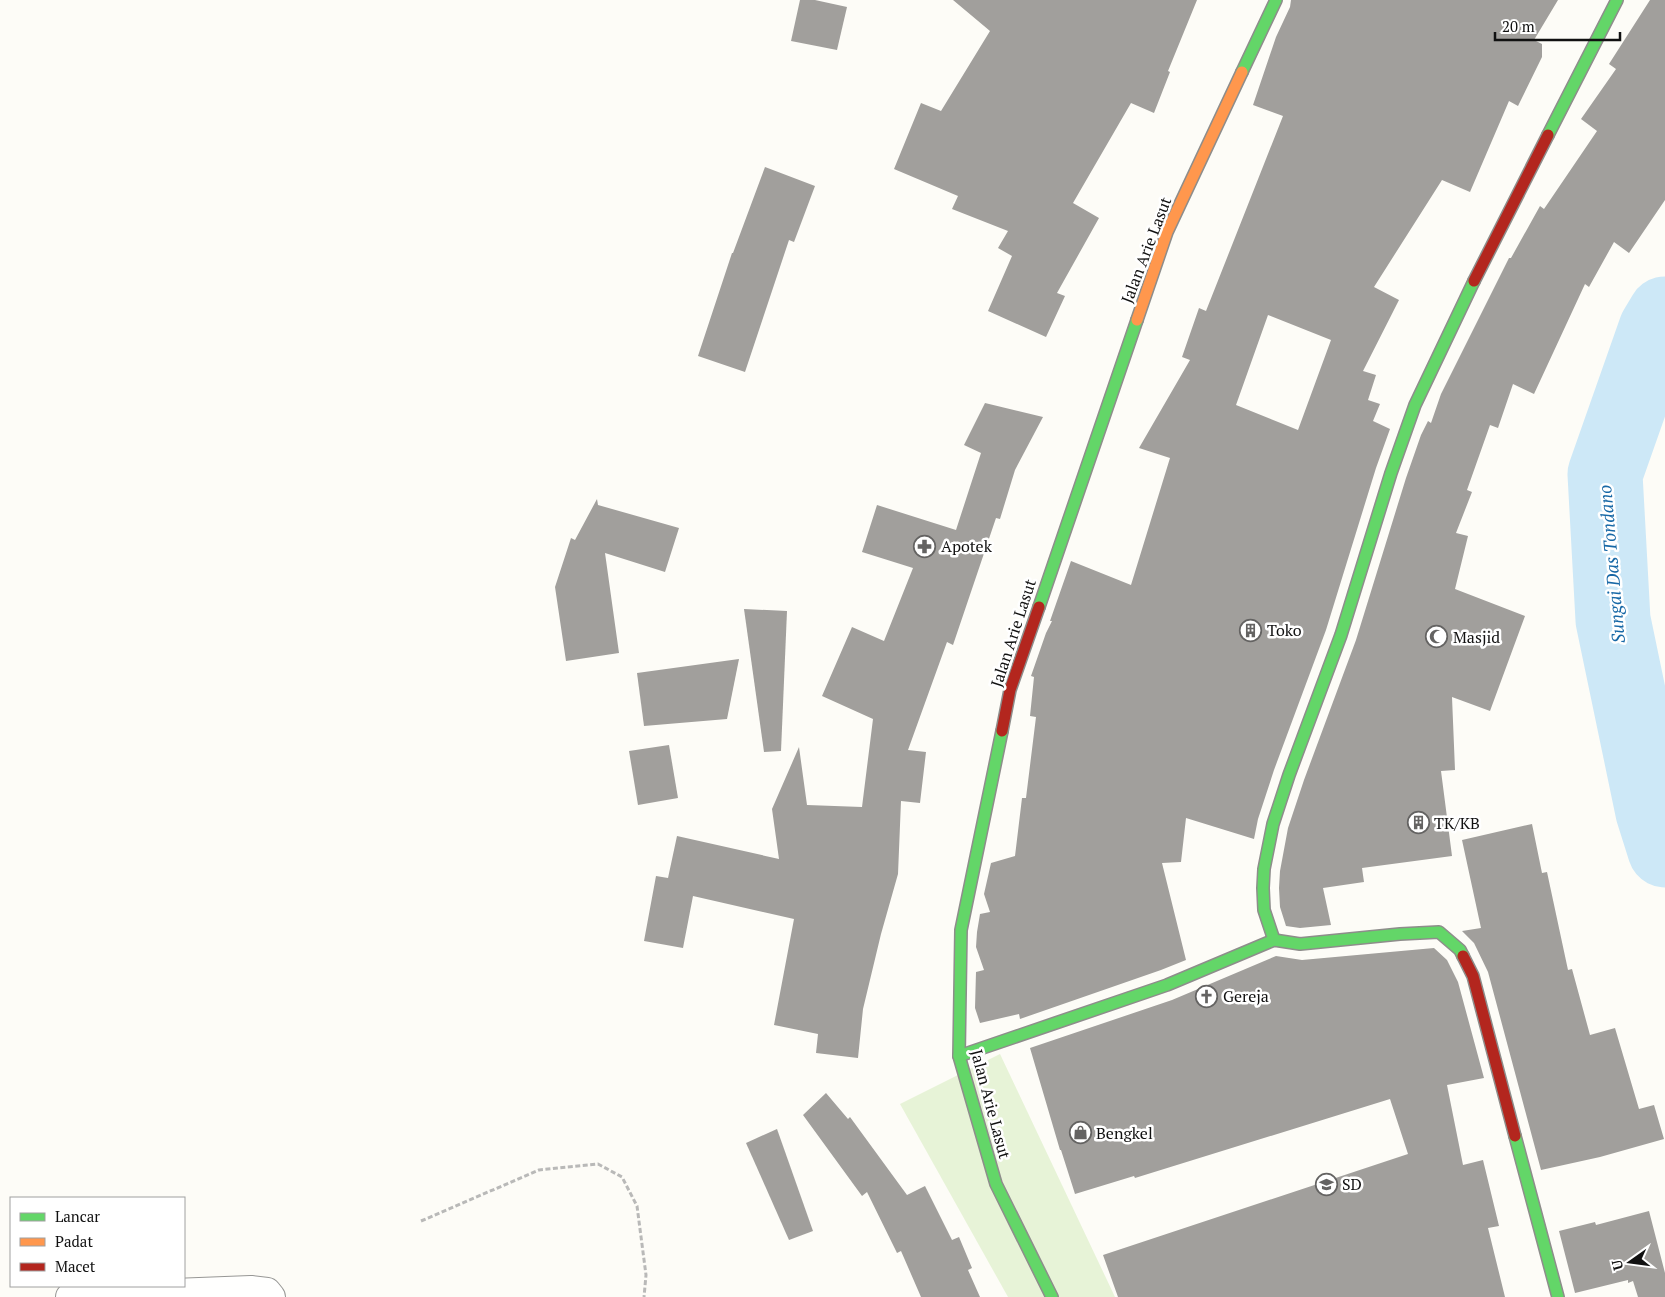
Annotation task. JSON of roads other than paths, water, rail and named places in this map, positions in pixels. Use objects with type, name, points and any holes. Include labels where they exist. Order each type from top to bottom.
[{"type":"street","name":"Jalan Arie Lasut","points":[[1052,1297],[996,1184],[959,1056],[960,930],[1010,690],[1167,232],[1276,0]]},
{"type":"street","points":[[1274,940],[1264,910],[1263,888],[1264,869],[1273,824],[1289,775],[1341,635],[1391,473],[1415,404],[1479,271],[1617,0]]},
{"type":"street","points":[[959,1056],[1167,985],[1274,940],[1300,944],[1439,932],[1460,950],[1473,976],[1558,1297]]},
{"type":"street","points":[[70,1297],[251,1290],[266,1292],[271,1297]]},
{"type":"waterway","name":"Sungai Das Tondano","points":[[1665,314],[1656,329],[1605,474],[1613,620],[1653,812],[1665,850]]},
{"type":"place","name":"Apotek","points":[[925,546]]},
{"type":"place","name":"Toko","points":[[1251,630]]},
{"type":"place","name":"Masjid","points":[[1437,637]]},
{"type":"place","name":"TK/KB","points":[[1418,823]]},
{"type":"place","name":"Gereja","points":[[1207,996]]},
{"type":"place","name":"Bengkel","points":[[1080,1133]]},
{"type":"place","name":"SD","points":[[1326,1184]]}]
